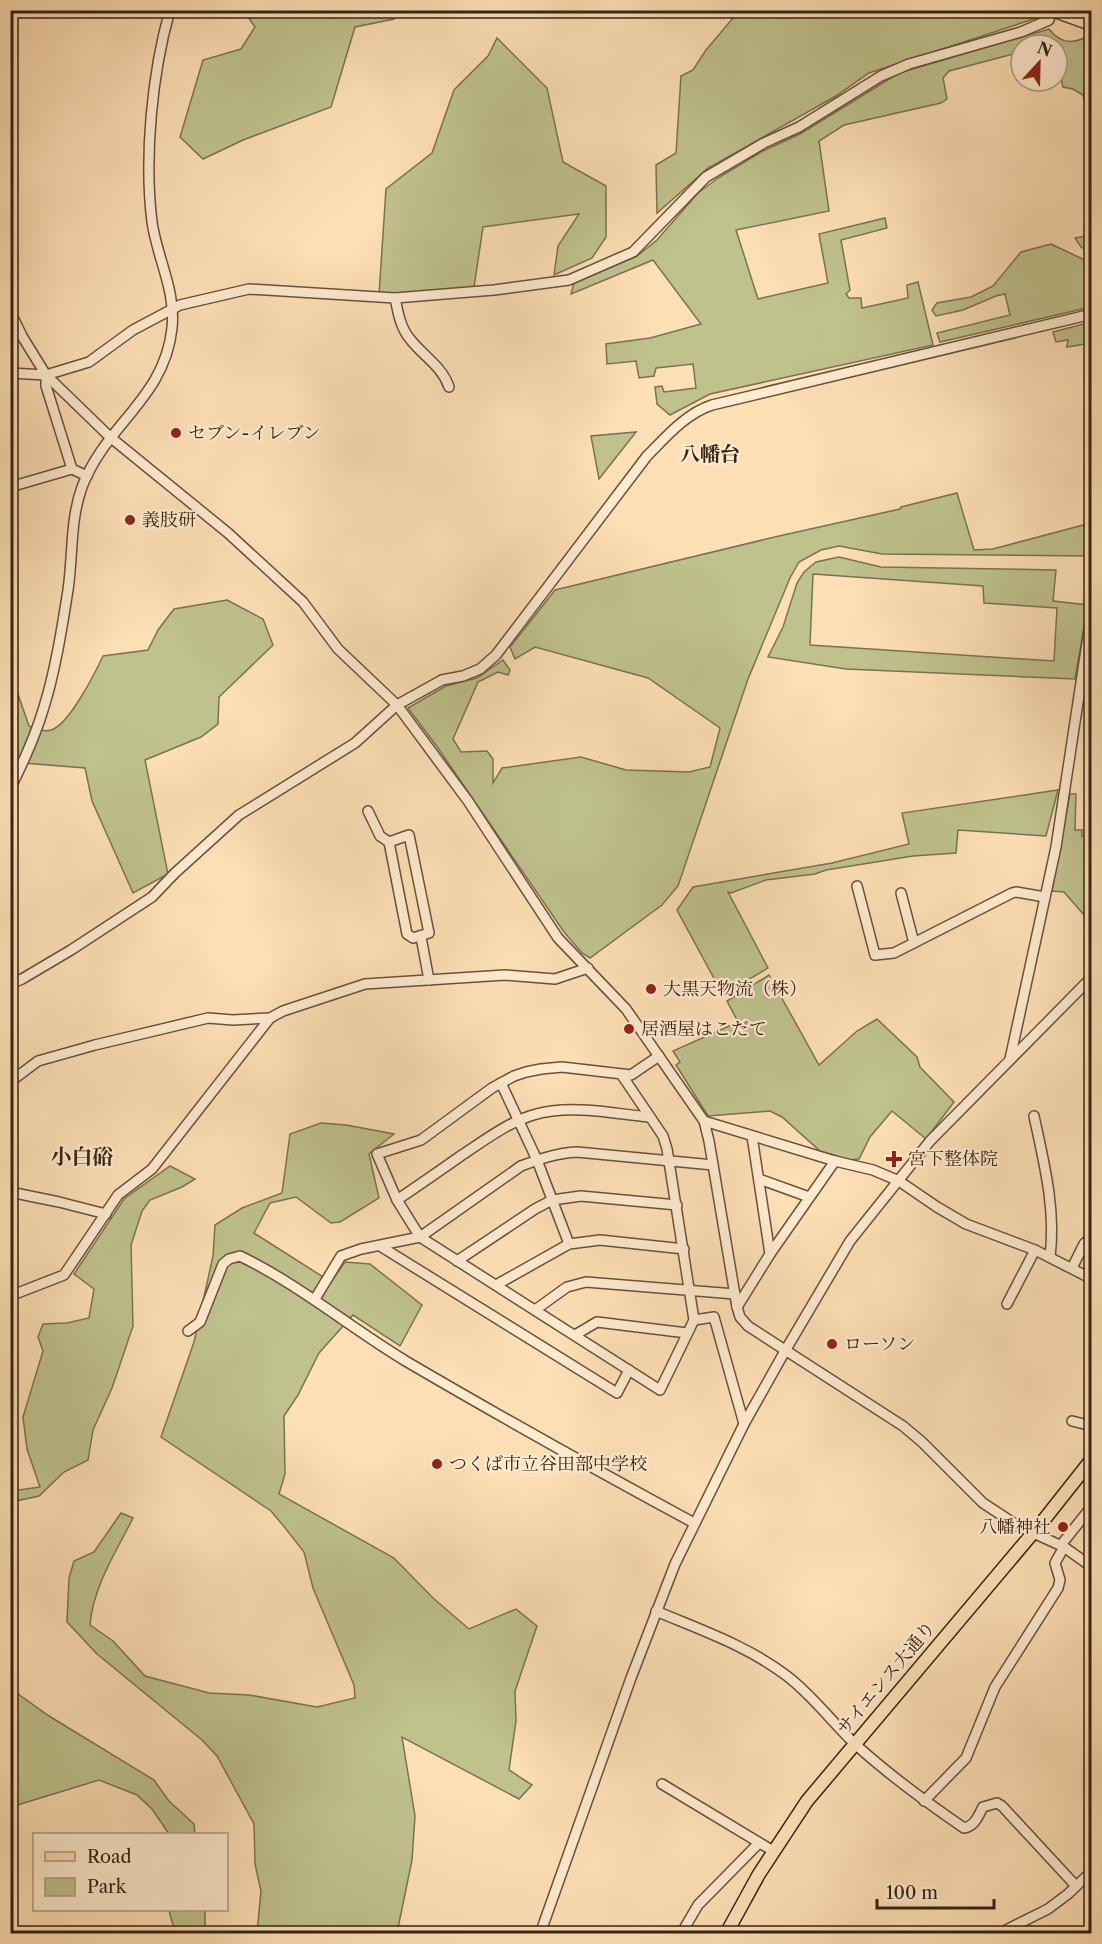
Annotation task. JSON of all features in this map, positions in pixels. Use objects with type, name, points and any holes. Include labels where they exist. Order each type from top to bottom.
[{"type":"main road","name":"サイエンス大通り","points":[[726,1934],[773,1851],[807,1801],[1033,1533],[1092,1459]]},
{"type":"street","points":[[10,789],[33,740],[44,707],[68,588],[76,510],[87,476],[110,437],[138,407],[160,371],[170,338],[173,310],[169,285],[152,223],[149,175],[156,79],[170,10]]},
{"type":"street","points":[[10,373],[46,375],[89,362],[134,330],[180,305],[249,289],[395,298],[559,283],[633,252],[706,177],[764,143],[798,127],[881,76],[909,64],[1020,32],[1049,20],[1049,11],[1092,26]]},
{"type":"street","points":[[395,298],[401,324],[409,338],[438,367],[449,387]]},
{"type":"street","points":[[10,311],[46,375],[110,437],[228,533],[303,602],[338,649],[397,705],[468,801],[558,938],[626,1009],[704,1121],[740,1317],[748,1326],[785,1351],[903,1426],[922,1442],[982,1503],[1033,1533],[1062,1546],[1092,1567]]},
{"type":"street","points":[[10,984],[71,950],[152,897],[239,815],[355,743],[397,705],[442,680],[463,676],[480,669],[496,655],[647,456],[671,431],[705,408],[1092,314]]},
{"type":"street","points":[[46,375],[46,386],[72,469]]},
{"type":"street","points":[[10,487],[72,469],[87,476]]},
{"type":"street","points":[[1010,1059],[1066,787],[1092,610]]},
{"type":"street","points":[[368,811],[380,836],[389,842],[407,934],[413,938],[421,937],[429,933],[409,835],[389,842]]},
{"type":"street","points":[[857,886],[875,955],[894,953],[1016,892],[1045,897]]},
{"type":"street","points":[[901,893],[914,943]]},
{"type":"street","points":[[421,937],[429,980]]},
{"type":"street","points":[[10,1296],[64,1275],[118,1195],[152,1169],[270,1018],[283,1011],[365,984],[505,975],[555,979],[588,968]]},
{"type":"street","points":[[540,1934],[675,1564],[744,1424],[785,1351],[850,1241],[930,1141],[1092,977]]},
{"type":"street","points":[[10,1082],[38,1061],[106,1042],[208,1018],[233,1020],[270,1018]]},
{"type":"street","points":[[621,1074],[663,1136],[670,1162],[691,1291],[694,1320],[660,1390],[420,1237],[397,1200],[376,1154],[421,1140],[514,1076],[541,1068],[562,1067],[631,1075],[659,1056]]},
{"type":"street","points":[[501,1083],[537,1160],[569,1244]]},
{"type":"street","points":[[397,1200],[500,1130],[535,1114],[561,1110],[589,1110],[649,1117]]},
{"type":"street","points":[[1034,1116],[1052,1211],[1050,1257]]},
{"type":"street","points":[[704,1121],[835,1161],[873,1170],[899,1181],[966,1224],[1050,1257],[1092,1279]]},
{"type":"street","points":[[752,1136],[770,1254]]},
{"type":"street","points":[[315,1299],[341,1256],[349,1252],[420,1237],[521,1166],[537,1160],[562,1153],[577,1152],[713,1166]]},
{"type":"street","points":[[737,1307],[770,1254],[835,1161]]},
{"type":"street","points":[[759,1179],[809,1197]]},
{"type":"street","points":[[10,1192],[105,1214]]},
{"type":"street","points":[[457,1261],[552,1200],[581,1196],[677,1205]]},
{"type":"street","points":[[1072,1268],[1084,1244],[1092,1236]]},
{"type":"street","points":[[496,1285],[569,1244],[600,1240],[684,1249]]},
{"type":"street","points":[[380,1246],[617,1393],[629,1370]]},
{"type":"street","points":[[1008,1304],[1035,1251]]},
{"type":"street","points":[[188,1331],[200,1322],[223,1264],[229,1259],[240,1256],[315,1299],[407,1361],[562,1451],[694,1523]]},
{"type":"street","points":[[535,1310],[567,1287],[586,1282],[735,1294]]},
{"type":"street","points":[[694,1320],[714,1317],[744,1424]]},
{"type":"street","points":[[575,1335],[597,1322],[687,1333]]},
{"type":"street","points":[[1072,1421],[1092,1426]]},
{"type":"street","points":[[924,1801],[966,1758],[995,1687],[1058,1588],[1060,1580],[1055,1563],[1062,1546],[1092,1506]]},
{"type":"street","points":[[656,1611],[743,1648],[789,1677],[855,1743],[924,1801],[964,1828],[970,1827],[983,1807],[997,1803],[1002,1806],[1076,1886]]},
{"type":"street","points":[[662,1784],[773,1851]]},
{"type":"street","points":[[681,1934],[698,1905],[758,1844]]},
{"type":"street","points":[[998,1934],[1048,1909],[1092,1871]]},
{"type":"green space","points":[[1039,10],[1046,15],[869,73],[836,96],[708,168],[657,213],[656,165],[676,153],[681,76],[693,70],[706,50],[739,11]]},
{"type":"green space","points":[[244,11],[398,11],[394,19],[355,27],[331,107],[243,140],[203,159],[180,137],[203,60],[241,49],[255,27]]},
{"type":"green space","points":[[1049,29],[1053,33],[1035,33]]},
{"type":"green space","points":[[1091,35],[1091,133],[1083,95],[1069,88],[1069,41],[1080,40]]},
{"type":"green space","points":[[497,38],[547,88],[563,162],[606,186],[606,237],[592,258],[554,275],[558,246],[579,214],[483,227],[474,287],[379,295],[386,189],[432,153],[454,90],[488,56]]},
{"type":"green space","points":[[1009,41],[1009,55],[949,71],[943,78],[947,99],[941,103],[844,125],[819,141],[829,211],[736,230],[758,299],[828,283],[819,234],[885,218],[887,228],[841,240],[850,290],[846,294],[849,298],[861,298],[862,308],[908,298],[907,285],[918,282],[933,345],[710,394],[670,415],[657,404],[655,387],[662,386],[664,392],[696,388],[693,364],[656,368],[654,376],[639,378],[636,361],[607,364],[606,344],[650,338],[701,324],[653,260],[571,294],[574,283],[637,256],[657,240],[698,193],[718,178],[761,152],[800,134],[899,73]]},
{"type":"green space","points":[[1092,235],[1091,253],[1081,247],[1075,238]]},
{"type":"green space","points":[[1051,244],[1091,263],[1091,307],[940,342],[937,333],[1010,315],[1005,294],[963,310],[936,316],[932,310],[937,303],[971,297],[993,286],[1021,252]]},
{"type":"green space","points":[[1091,322],[1091,343],[1067,347],[1068,340],[1056,342],[1053,332]]},
{"type":"green space","points":[[636,432],[599,479],[591,436]]},
{"type":"green space","points":[[1091,471],[1092,554],[1089,556],[882,554],[839,546],[821,550],[799,562],[790,578],[748,679],[678,886],[662,905],[590,958],[582,953],[564,932],[408,708],[446,686],[477,678],[503,660],[510,670],[508,675],[498,672],[478,682],[453,739],[461,752],[487,751],[493,759],[493,783],[502,768],[581,757],[626,770],[689,772],[710,767],[720,728],[648,678],[535,647],[515,659],[510,647],[555,590],[900,509],[957,493],[974,550],[993,549],[1087,524],[1088,536]]},
{"type":"green space","points":[[839,557],[881,567],[1056,570],[1053,601],[1088,605],[1075,679],[846,669],[768,657],[783,627],[797,583],[804,572],[816,562]],"holes":[[[813,574],[983,586],[984,603],[1057,608],[1054,661],[810,645]]]},
{"type":"green space","points":[[227,600],[263,619],[273,645],[219,697],[218,724],[201,737],[145,760],[168,874],[133,893],[92,801],[85,768],[11,762],[10,725],[13,724],[11,674],[29,726],[51,730],[66,719],[88,686],[103,656],[148,650],[158,630],[174,609]]},
{"type":"green space","points":[[1058,790],[1046,836],[958,830],[956,853],[913,856],[826,870],[815,874],[766,880],[731,893],[728,892],[768,968],[723,995],[677,910],[693,887],[832,863],[909,844],[902,813]]},
{"type":"green space","points":[[1070,794],[1076,794],[1075,830],[1082,830],[1082,836],[1091,835],[1091,923],[1064,892],[1052,891]]},
{"type":"green space","points":[[769,975],[819,1065],[857,1031],[877,1019],[917,1057],[920,1067],[954,1102],[926,1139],[892,1111],[870,1137],[859,1159],[850,1160],[820,1151],[782,1117],[770,1111],[708,1116],[676,1065],[680,1062],[673,1051],[738,1022],[727,1001]]},
{"type":"green space","points":[[321,1123],[394,1134],[369,1154],[379,1198],[340,1222],[331,1223],[296,1197],[270,1203],[254,1233],[331,1282],[345,1262],[370,1264],[422,1305],[400,1346],[353,1315],[319,1353],[298,1395],[284,1416],[285,1474],[279,1494],[394,1558],[433,1598],[469,1629],[516,1609],[537,1626],[515,1691],[516,1721],[509,1770],[532,1785],[519,1799],[402,1737],[415,1816],[412,1860],[397,1933],[257,1933],[261,1891],[255,1864],[254,1824],[217,1756],[202,1740],[97,1654],[67,1622],[69,1578],[74,1561],[94,1552],[121,1513],[133,1518],[100,1583],[90,1625],[113,1641],[145,1676],[209,1693],[249,1695],[317,1707],[355,1698],[354,1685],[313,1588],[304,1552],[271,1511],[161,1437],[194,1342],[213,1256],[215,1225],[242,1208],[282,1193],[290,1134]]},
{"type":"green space","points":[[170,1166],[195,1179],[150,1200],[142,1211],[131,1245],[133,1326],[112,1388],[93,1430],[88,1460],[64,1472],[39,1496],[11,1502],[11,1486],[19,1490],[40,1487],[27,1449],[23,1417],[43,1351],[38,1337],[43,1324],[67,1323],[89,1318],[94,1289],[74,1274],[124,1199]]},
{"type":"green space","points":[[11,1689],[49,1716],[154,1780],[169,1801],[194,1824],[195,1833],[168,1833],[152,1809],[137,1795],[99,1780],[11,1807]]},
{"type":"green space","points":[[169,1911],[205,1911],[205,1933],[183,1934],[176,1931]]},
{"type":"place","name":"セブン-イレブン","points":[[176,433]]},
{"type":"place","name":"義肢研","points":[[130,520]]},
{"type":"place","name":"大黒天物流（株）","points":[[651,989]]},
{"type":"place","name":"居酒屋はこだて","points":[[629,1029]]},
{"type":"place","name":"宮下整体院","points":[[894,1159]]},
{"type":"place","name":"ローソン","points":[[832,1344]]},
{"type":"place","name":"つくば市立谷田部中学校","points":[[437,1464]]},
{"type":"place","name":"八幡神社","points":[[1063,1527]]},
{"type":"district","name":"八幡台","points":[[710,454]]},
{"type":"district","name":"小白硲","points":[[82,1156]]}]
